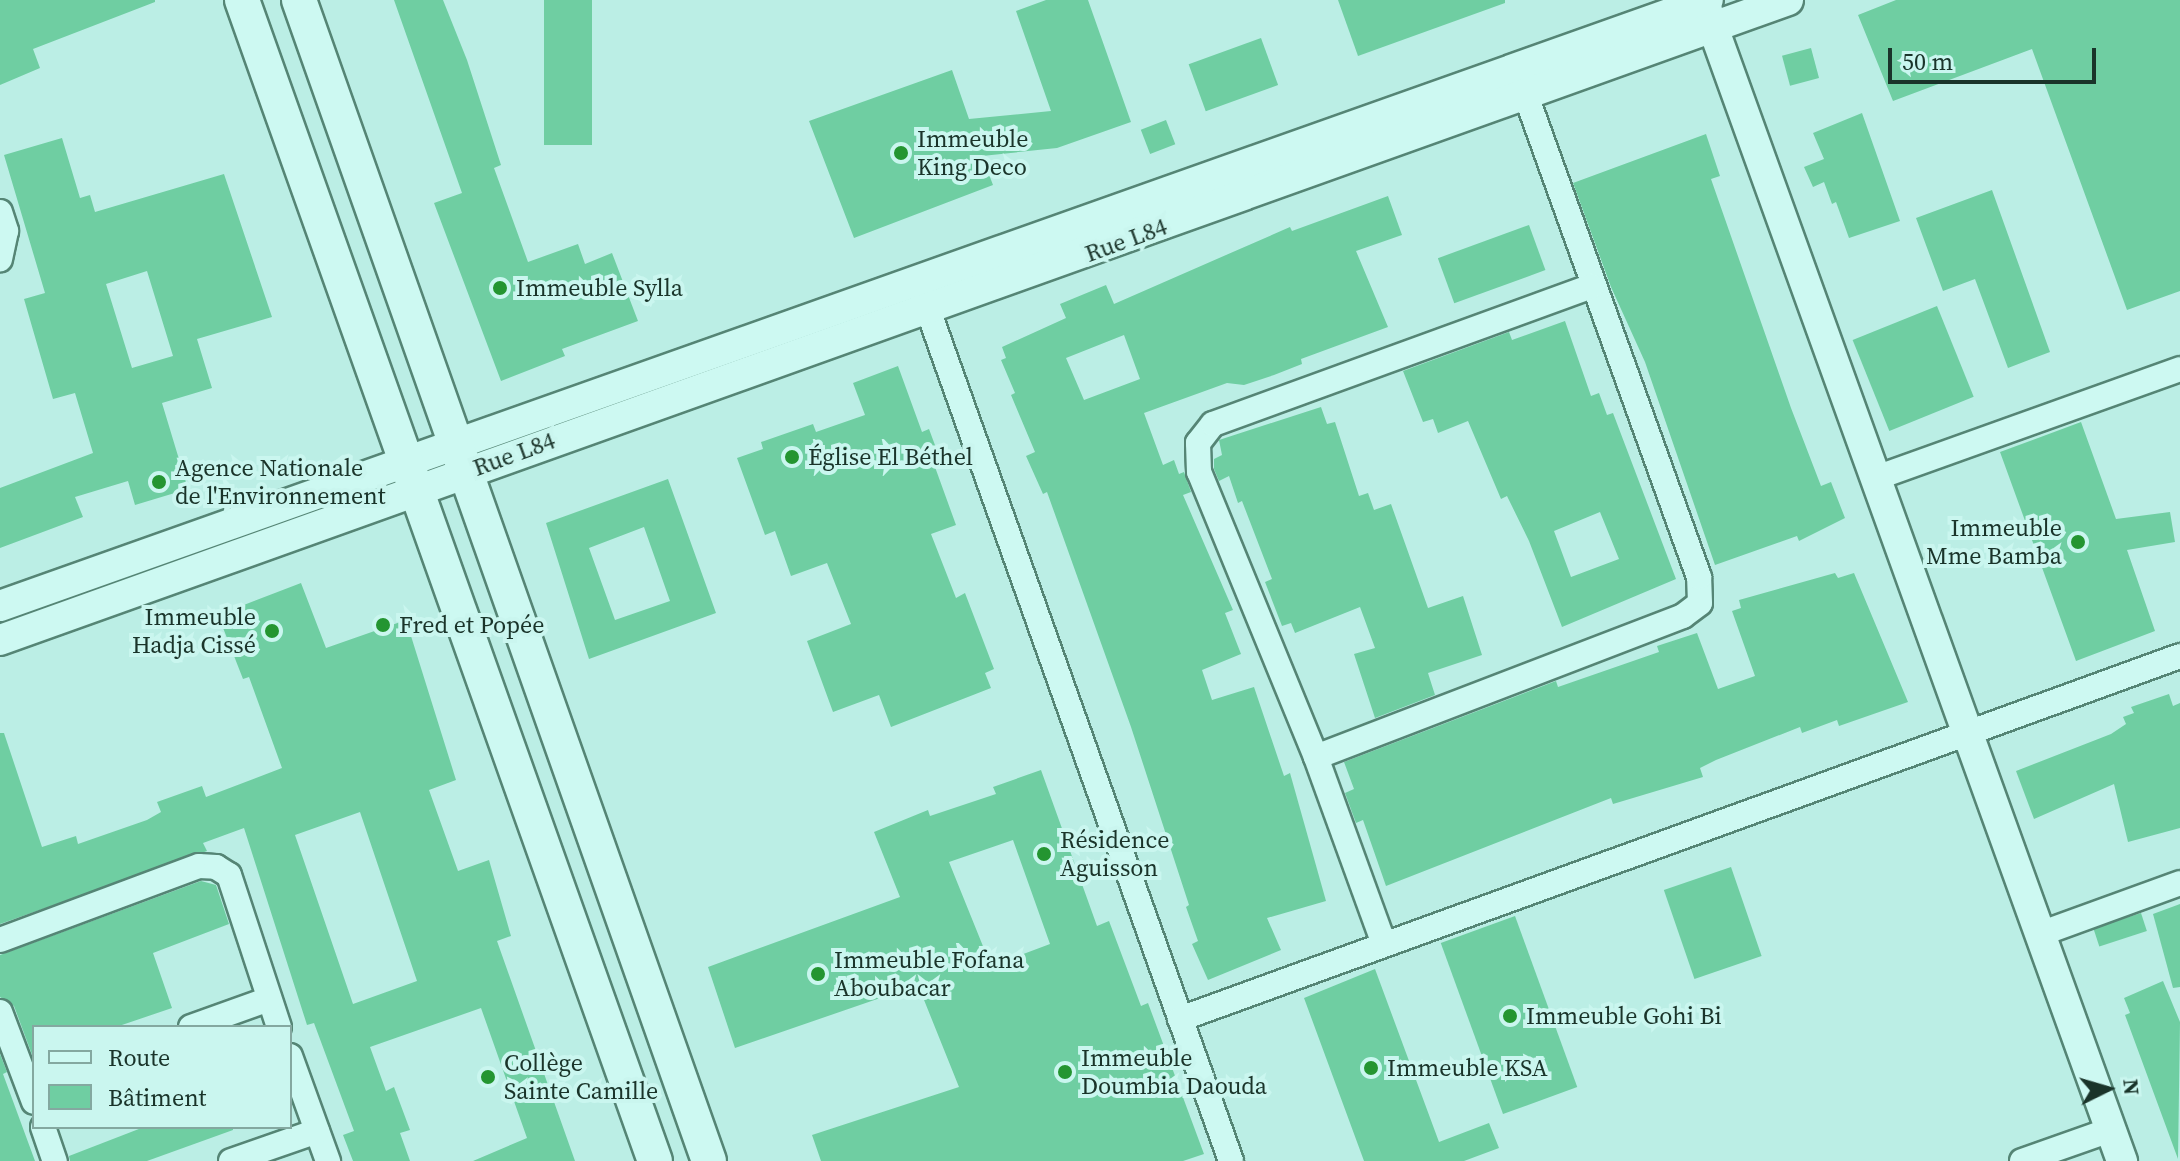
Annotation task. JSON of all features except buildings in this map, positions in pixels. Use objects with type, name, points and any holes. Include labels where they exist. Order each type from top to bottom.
[{"type":"main road","points":[[242,0],[655,1161]]},
{"type":"main road","name":"Rue L84","points":[[299,0],[458,460],[709,1161]]},
{"type":"street","name":"Rue L84","points":[[0,640],[918,282],[1515,66],[1707,7],[1788,0]]},
{"type":"street","name":"Rue L84","points":[[458,460],[929,312],[1527,94],[1707,7]]},
{"type":"street","points":[[1707,7],[2122,1161]]},
{"type":"street","points":[[1316,757],[1683,616],[1700,603],[1699,577],[1515,66]]},
{"type":"street","points":[[0,212],[6,231],[0,259]]},
{"type":"street","points":[[918,282],[1231,1161]]},
{"type":"street","points":[[1384,944],[1316,757],[1199,472],[1198,443],[1213,424],[1592,286]]},
{"type":"street","points":[[1876,478],[2180,369]]},
{"type":"street","name":"Rue L84","points":[[0,606],[413,477]]},
{"type":"street","points":[[1180,1019],[2180,656]]},
{"type":"street","points":[[0,940],[199,866],[216,867],[229,875],[278,1025]]},
{"type":"street","points":[[2040,934],[2180,883]]},
{"type":"street","points":[[197,1025],[269,999]]},
{"type":"street","points":[[0,1012],[32,1091]]},
{"type":"street","points":[[292,1062],[328,1161]]},
{"type":"street","points":[[44,1129],[55,1161]]},
{"type":"street","points":[[2022,1161],[2110,1130]]},
{"type":"street","points":[[231,1161],[317,1131]]},
{"type":"place","name":"Immeuble King Deco","points":[[901,153]]},
{"type":"place","name":"Immeuble Sylla","points":[[500,288]]},
{"type":"place","name":"Église El Béthel","points":[[792,457]]},
{"type":"place","name":"Agence Nationale de l'Environnement","points":[[159,482]]},
{"type":"place","name":"Immeuble Mme Bamba","points":[[2078,542]]},
{"type":"place","name":"Fred et Popée","points":[[383,625]]},
{"type":"place","name":"Immeuble Hadja Cissé","points":[[272,631]]},
{"type":"place","name":"Résidence Aguisson","points":[[1044,854]]},
{"type":"place","name":"Immeuble Fofana Aboubacar","points":[[818,974]]},
{"type":"place","name":"Immeuble Gohi Bi","points":[[1510,1016]]},
{"type":"place","name":"Immeuble KSA","points":[[1371,1068]]},
{"type":"place","name":"Immeuble Doumbia Daouda","points":[[1065,1072]]},
{"type":"place","name":"Collège Sainte Camille","points":[[488,1077]]}]
